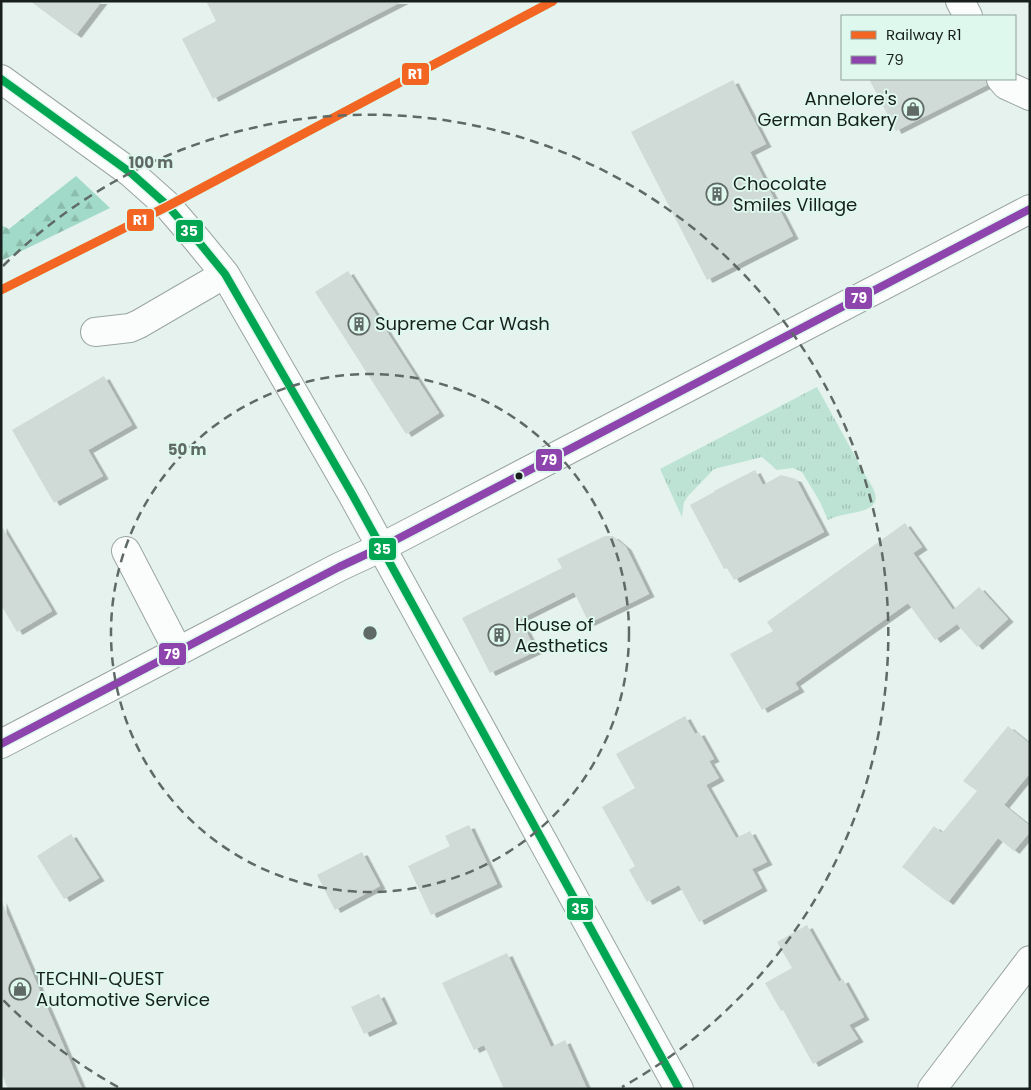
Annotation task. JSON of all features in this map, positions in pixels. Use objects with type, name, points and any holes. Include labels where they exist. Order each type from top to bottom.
[{"type":"street","points":[[960,1],[967,15]]},
{"type":"street","points":[[1,79],[131,173],[168,206],[225,274],[382,547],[679,1089]]},
{"type":"street","points":[[1002,80],[1006,85],[1030,96]]},
{"type":"street","points":[[1,744],[340,566],[382,547],[1030,209]]},
{"type":"street","points":[[95,332],[130,328],[139,324],[225,274]]},
{"type":"street","points":[[126,551],[178,651]]},
{"type":"street","points":[[932,1089],[1030,960]]},
{"type":"green space","points":[[76,176],[110,208],[1,261],[1,225],[9,229]]},
{"type":"green space","points":[[817,387],[875,492],[875,500],[872,506],[865,510],[828,520],[820,502],[802,472],[793,468],[777,470],[762,457],[714,469],[684,502],[682,517],[660,469]]},
{"type":"building","points":[[30,1],[102,1],[76,35]]},
{"type":"building","points":[[206,1],[403,1],[213,99],[182,39],[216,21]]},
{"type":"building","name":"Chocolate Smiles Village","points":[[733,80],[766,144],[750,152],[793,236],[707,280],[631,132]]},
{"type":"building","name":"Annelore's German Bakery","points":[[870,80],[986,80],[987,85],[896,131]]},
{"type":"building","name":"Supreme Car Wash","points":[[348,271],[439,413],[406,434],[315,292]]},
{"type":"building","points":[[104,376],[132,425],[88,450],[103,476],[54,503],[12,430]]},
{"type":"building","points":[[755,470],[763,485],[781,475],[796,479],[824,532],[734,580],[727,568],[724,569],[690,505]]},
{"type":"building","points":[[905,523],[922,547],[913,553],[953,610],[979,587],[1008,619],[977,647],[957,624],[935,640],[908,603],[795,683],[799,689],[762,710],[730,654],[773,631],[767,622]]},
{"type":"building","points":[[1,525],[52,611],[17,632],[1,605]]},
{"type":"building","points":[[605,536],[613,536],[626,547],[649,594],[589,623],[574,592],[520,619],[536,651],[490,673],[462,618],[562,568],[557,559]]},
{"type":"building","points":[[685,716],[695,734],[699,732],[714,759],[709,761],[719,778],[706,785],[736,838],[750,831],[767,862],[752,869],[762,888],[699,922],[679,885],[647,902],[629,870],[635,866],[602,807],[635,788],[616,754]]},
{"type":"building","points":[[1008,726],[1030,744],[1030,773],[1004,805],[1030,826],[1030,832],[1014,851],[998,838],[948,902],[902,867],[934,826],[942,833],[977,791],[963,781]]},
{"type":"building","points":[[469,825],[497,884],[431,915],[408,866],[450,846],[445,836]]},
{"type":"building","points":[[71,834],[99,878],[64,899],[37,856]]},
{"type":"building","points":[[362,852],[380,886],[335,910],[317,875]]},
{"type":"building","name":"TECHNI-QUEST Automotive Service","points":[[1,900],[82,1089],[8,1089],[1,1072]]},
{"type":"building","points":[[807,925],[839,982],[843,979],[864,1017],[849,1025],[858,1039],[813,1064],[783,1010],[781,1011],[765,983],[792,968],[777,942]]},
{"type":"building","points":[[507,953],[551,1047],[565,1040],[587,1089],[504,1089],[484,1045],[474,1050],[442,983]]},
{"type":"building","points":[[379,994],[392,1021],[364,1034],[351,1007]]},
{"type":"rail line","name":"R1","points":[[1,290],[168,206],[553,1]]},
{"type":"transit line","name":"35","points":[[1,79],[131,173],[168,206],[225,274],[352,494],[679,1089]]},
{"type":"transit line","name":"79","points":[[1,744],[1030,209]]},
{"type":"place","name":"Annelore's German Bakery","points":[[913,109]]},
{"type":"place","name":"Chocolate Smiles Village","points":[[717,194]]},
{"type":"place","name":"Supreme Car Wash","points":[[359,324]]},
{"type":"place","name":"House of Aesthetics","points":[[499,635]]},
{"type":"place","name":"TECHNI-QUEST Automotive Service","points":[[20,989]]}]
